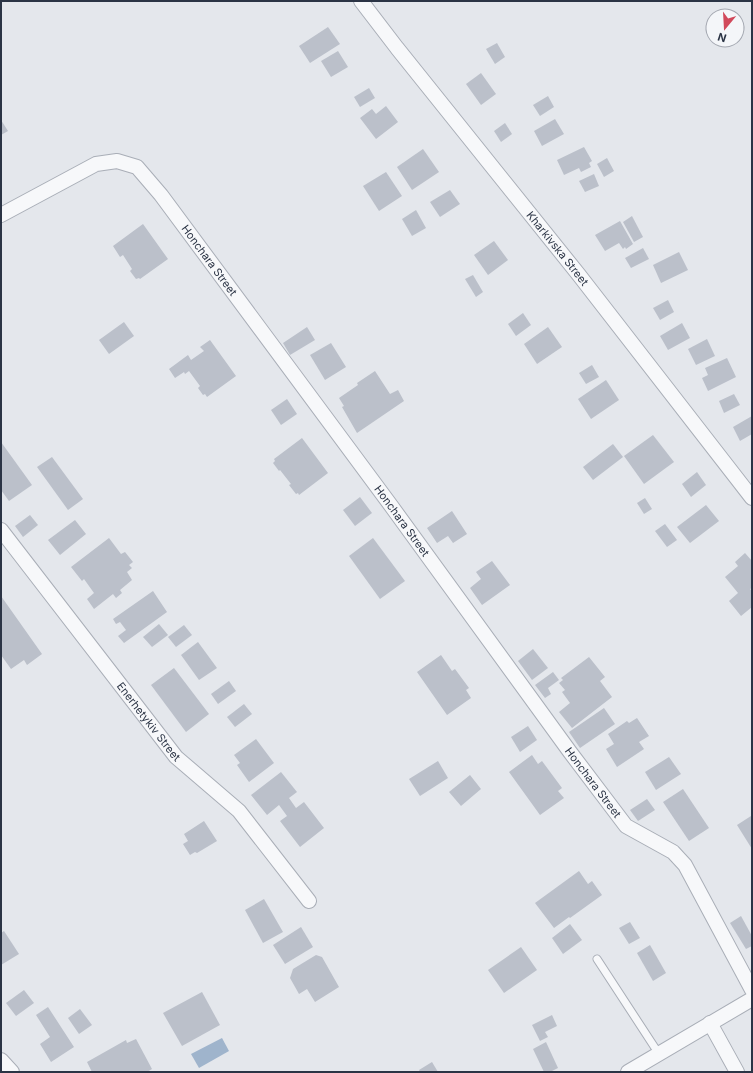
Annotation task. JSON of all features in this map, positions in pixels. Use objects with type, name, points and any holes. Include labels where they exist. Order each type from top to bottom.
[{"type":"street","name":"Kharkivska Street","points":[[361,1],[396,48],[579,275],[752,498]]},
{"type":"street","name":"Honchara Street","points":[[1,215],[96,164],[117,161],[137,167],[161,195],[626,826],[673,852],[685,865],[752,990]]},
{"type":"street","name":"Enerhetykiv Street","points":[[1,530],[176,757],[239,811],[309,900]]},
{"type":"street","points":[[628,1072],[752,998]]},
{"type":"street","points":[[710,1023],[737,1072]]},
{"type":"street","points":[[1,1060],[12,1072]]},
{"type":"lane","points":[[597,959],[659,1054]]},
{"type":"water","points":[[222,1038],[229,1051],[199,1068],[191,1054]]},
{"type":"building","points":[[328,27],[340,44],[310,63],[299,46]]},
{"type":"building","points":[[497,43],[505,57],[495,64],[486,49]]},
{"type":"building","points":[[338,51],[348,67],[331,77],[321,61]]},
{"type":"building","points":[[481,73],[496,94],[481,105],[466,84]]},
{"type":"building","points":[[369,88],[375,98],[360,107],[354,97]]},
{"type":"building","points":[[548,96],[554,107],[540,116],[533,105]]},
{"type":"building","points":[[386,106],[398,122],[376,139],[360,118],[372,109],[376,114]]},
{"type":"building","points":[[555,119],[564,134],[542,146],[534,131]]},
{"type":"building","points":[[1,120],[8,131],[1,135]]},
{"type":"building","points":[[505,123],[512,134],[501,142],[494,131]]},
{"type":"building","points":[[584,147],[592,161],[589,163],[591,167],[581,172],[579,168],[564,175],[557,160]]},
{"type":"building","points":[[423,149],[439,172],[412,190],[397,167]]},
{"type":"building","points":[[607,158],[614,171],[604,177],[597,164]]},
{"type":"building","points":[[386,172],[402,196],[379,211],[363,186]]},
{"type":"building","points":[[594,174],[599,186],[585,192],[579,181]]},
{"type":"building","points":[[450,190],[460,204],[440,217],[430,202]]},
{"type":"building","points":[[416,210],[426,228],[412,236],[402,219]]},
{"type":"building","points":[[632,216],[643,237],[634,242],[623,222]]},
{"type":"building","points":[[620,221],[633,244],[626,249],[625,247],[623,249],[619,243],[605,251],[595,235]]},
{"type":"building","points":[[143,224],[168,259],[140,279],[136,279],[130,271],[132,269],[123,255],[120,257],[113,246]]},
{"type":"building","points":[[494,241],[508,260],[488,275],[474,255]]},
{"type":"building","points":[[643,248],[649,259],[631,268],[625,258]]},
{"type":"building","points":[[679,252],[688,270],[661,283],[653,265]]},
{"type":"building","points":[[473,275],[483,292],[476,297],[465,279]]},
{"type":"building","points":[[668,300],[674,312],[660,320],[653,308]]},
{"type":"building","points":[[523,313],[531,325],[516,336],[508,324]]},
{"type":"building","points":[[124,322],[134,336],[109,354],[99,340]]},
{"type":"building","points":[[682,323],[690,338],[668,350],[660,336]]},
{"type":"building","points":[[307,327],[315,340],[290,355],[283,343]]},
{"type":"building","points":[[548,327],[562,347],[537,364],[524,344]]},
{"type":"building","points":[[707,339],[715,356],[696,365],[688,349]]},
{"type":"building","points":[[210,340],[236,376],[207,397],[205,394],[203,395],[198,388],[200,386],[189,371],[185,374],[184,372],[175,378],[169,369],[188,355],[191,360],[204,351],[200,347]]},
{"type":"building","points":[[331,343],[346,367],[325,380],[310,355]]},
{"type":"building","points":[[727,358],[736,377],[708,391],[702,378],[708,375],[705,368]]},
{"type":"building","points":[[592,365],[599,377],[586,384],[579,373]]},
{"type":"building","points":[[375,371],[390,394],[398,390],[404,401],[357,433],[342,407],[344,406],[339,398],[358,385],[357,383]]},
{"type":"building","points":[[606,380],[619,400],[591,419],[578,399]]},
{"type":"building","points":[[734,394],[740,405],[724,413],[719,401]]},
{"type":"building","points":[[287,399],[297,414],[281,425],[271,410]]},
{"type":"building","points":[[752,416],[752,434],[740,441],[733,427]]},
{"type":"building","points":[[653,435],[674,462],[644,484],[624,456]]},
{"type":"building","points":[[302,438],[328,473],[299,495],[298,493],[296,494],[289,485],[291,484],[273,463],[275,461],[274,459]]},
{"type":"building","points":[[1,442],[32,485],[9,501],[1,490]]},
{"type":"building","points":[[613,444],[623,457],[593,480],[583,467]]},
{"type":"building","points":[[52,457],[83,499],[68,510],[37,467]]},
{"type":"building","points":[[697,472],[706,485],[691,497],[682,484]]},
{"type":"building","points":[[360,497],[372,513],[355,526],[343,510]]},
{"type":"building","points":[[645,498],[652,509],[644,514],[637,503]]},
{"type":"building","points":[[706,505],[719,521],[690,543],[677,527]]},
{"type":"building","points":[[452,511],[467,534],[453,543],[448,536],[437,543],[427,528]]},
{"type":"building","points":[[30,515],[38,525],[23,537],[15,526]]},
{"type":"building","points":[[75,520],[86,534],[60,555],[48,540]]},
{"type":"building","points":[[665,524],[677,540],[667,547],[655,531]]},
{"type":"building","points":[[109,538],[121,554],[125,552],[133,562],[129,565],[132,568],[127,572],[132,580],[120,590],[122,593],[116,598],[113,594],[94,609],[87,599],[94,593],[84,579],[82,581],[71,567]]},
{"type":"building","points":[[373,538],[405,581],[380,599],[349,556]]},
{"type":"building","points":[[745,553],[752,561],[752,588],[750,589],[752,591],[752,607],[741,616],[729,601],[738,593],[725,577],[738,566],[735,562]]},
{"type":"building","points":[[492,561],[510,585],[482,605],[470,588],[481,579],[476,572]]},
{"type":"building","points":[[153,591],[167,612],[124,643],[118,636],[126,630],[120,622],[116,624],[113,619]]},
{"type":"building","points":[[1,596],[42,654],[27,665],[24,660],[11,669],[1,655]]},
{"type":"building","points":[[159,624],[168,635],[152,647],[143,637]]},
{"type":"building","points":[[184,625],[192,635],[176,647],[168,637]]},
{"type":"building","points":[[198,642],[217,668],[199,680],[181,655]]},
{"type":"building","points":[[533,649],[548,668],[532,680],[518,661]]},
{"type":"building","points":[[441,655],[452,671],[455,669],[469,688],[466,690],[471,698],[447,715],[417,672]]},
{"type":"building","points":[[589,657],[605,677],[600,681],[612,697],[572,728],[559,712],[570,703],[562,692],[565,690],[559,683],[563,680],[561,678]]},
{"type":"building","points":[[174,668],[209,714],[186,732],[151,685]]},
{"type":"building","points":[[553,672],[559,680],[548,688],[551,694],[545,698],[535,685]]},
{"type":"building","points":[[229,681],[236,691],[218,704],[211,694]]},
{"type":"building","points":[[244,704],[252,714],[235,727],[227,717]]},
{"type":"building","points":[[604,708],[615,724],[580,748],[569,732]]},
{"type":"building","points":[[637,718],[649,736],[639,742],[644,749],[617,767],[606,749],[614,744],[608,734],[627,721],[629,723]]},
{"type":"building","points":[[528,726],[537,740],[520,752],[511,737]]},
{"type":"building","points":[[256,739],[274,763],[249,782],[237,765],[240,763],[234,755]]},
{"type":"building","points":[[532,755],[538,764],[542,761],[562,788],[558,791],[564,798],[540,815],[509,772]]},
{"type":"building","points":[[669,757],[681,774],[656,790],[645,772]]},
{"type":"building","points":[[438,761],[448,778],[420,796],[409,779]]},
{"type":"building","points":[[281,772],[297,792],[289,798],[296,808],[304,802],[324,828],[300,847],[280,821],[287,816],[279,805],[267,815],[251,795]]},
{"type":"building","points":[[470,775],[481,789],[461,806],[449,792]]},
{"type":"building","points":[[683,789],[709,828],[689,841],[663,802]]},
{"type":"building","points":[[647,799],[655,810],[638,821],[630,810]]},
{"type":"building","points":[[751,816],[752,817],[752,849],[737,825]]},
{"type":"building","points":[[204,821],[217,841],[197,853],[195,852],[190,855],[183,844],[188,841],[184,834]]},
{"type":"building","points":[[579,871],[588,884],[592,881],[602,895],[554,928],[535,903]]},
{"type":"building","points":[[264,899],[283,932],[263,943],[245,910]]},
{"type":"building","points":[[741,916],[752,936],[752,946],[746,949],[730,923]]},
{"type":"building","points":[[630,922],[640,938],[629,944],[619,928]]},
{"type":"building","points":[[570,924],[582,940],[563,954],[552,938]]},
{"type":"building","points":[[301,927],[313,947],[285,964],[273,945]]},
{"type":"building","points":[[4,931],[19,954],[1,965],[1,933]]},
{"type":"building","points":[[650,945],[666,973],[653,981],[637,953]]},
{"type":"building","points":[[521,947],[537,970],[504,993],[488,970]]},
{"type":"building","points":[[316,955],[322,957],[339,987],[315,1002],[307,989],[299,994],[290,978],[293,969]]},
{"type":"building","points":[[24,990],[34,1003],[16,1016],[6,1003]]},
{"type":"building","points":[[202,992],[220,1025],[182,1046],[163,1013]]},
{"type":"building","points":[[48,1007],[74,1047],[51,1062],[40,1044],[50,1037],[36,1015]]},
{"type":"building","points":[[80,1009],[92,1025],[79,1034],[68,1018]]},
{"type":"building","points":[[552,1015],[557,1026],[545,1032],[548,1037],[540,1041],[532,1025]]},
{"type":"building","points":[[136,1039],[152,1069],[147,1072],[92,1072],[87,1062],[126,1040],[127,1043]]},
{"type":"building","points":[[546,1042],[558,1068],[550,1072],[544,1072],[533,1049]]},
{"type":"building","points":[[432,1062],[438,1072],[420,1072],[419,1070]]}]
